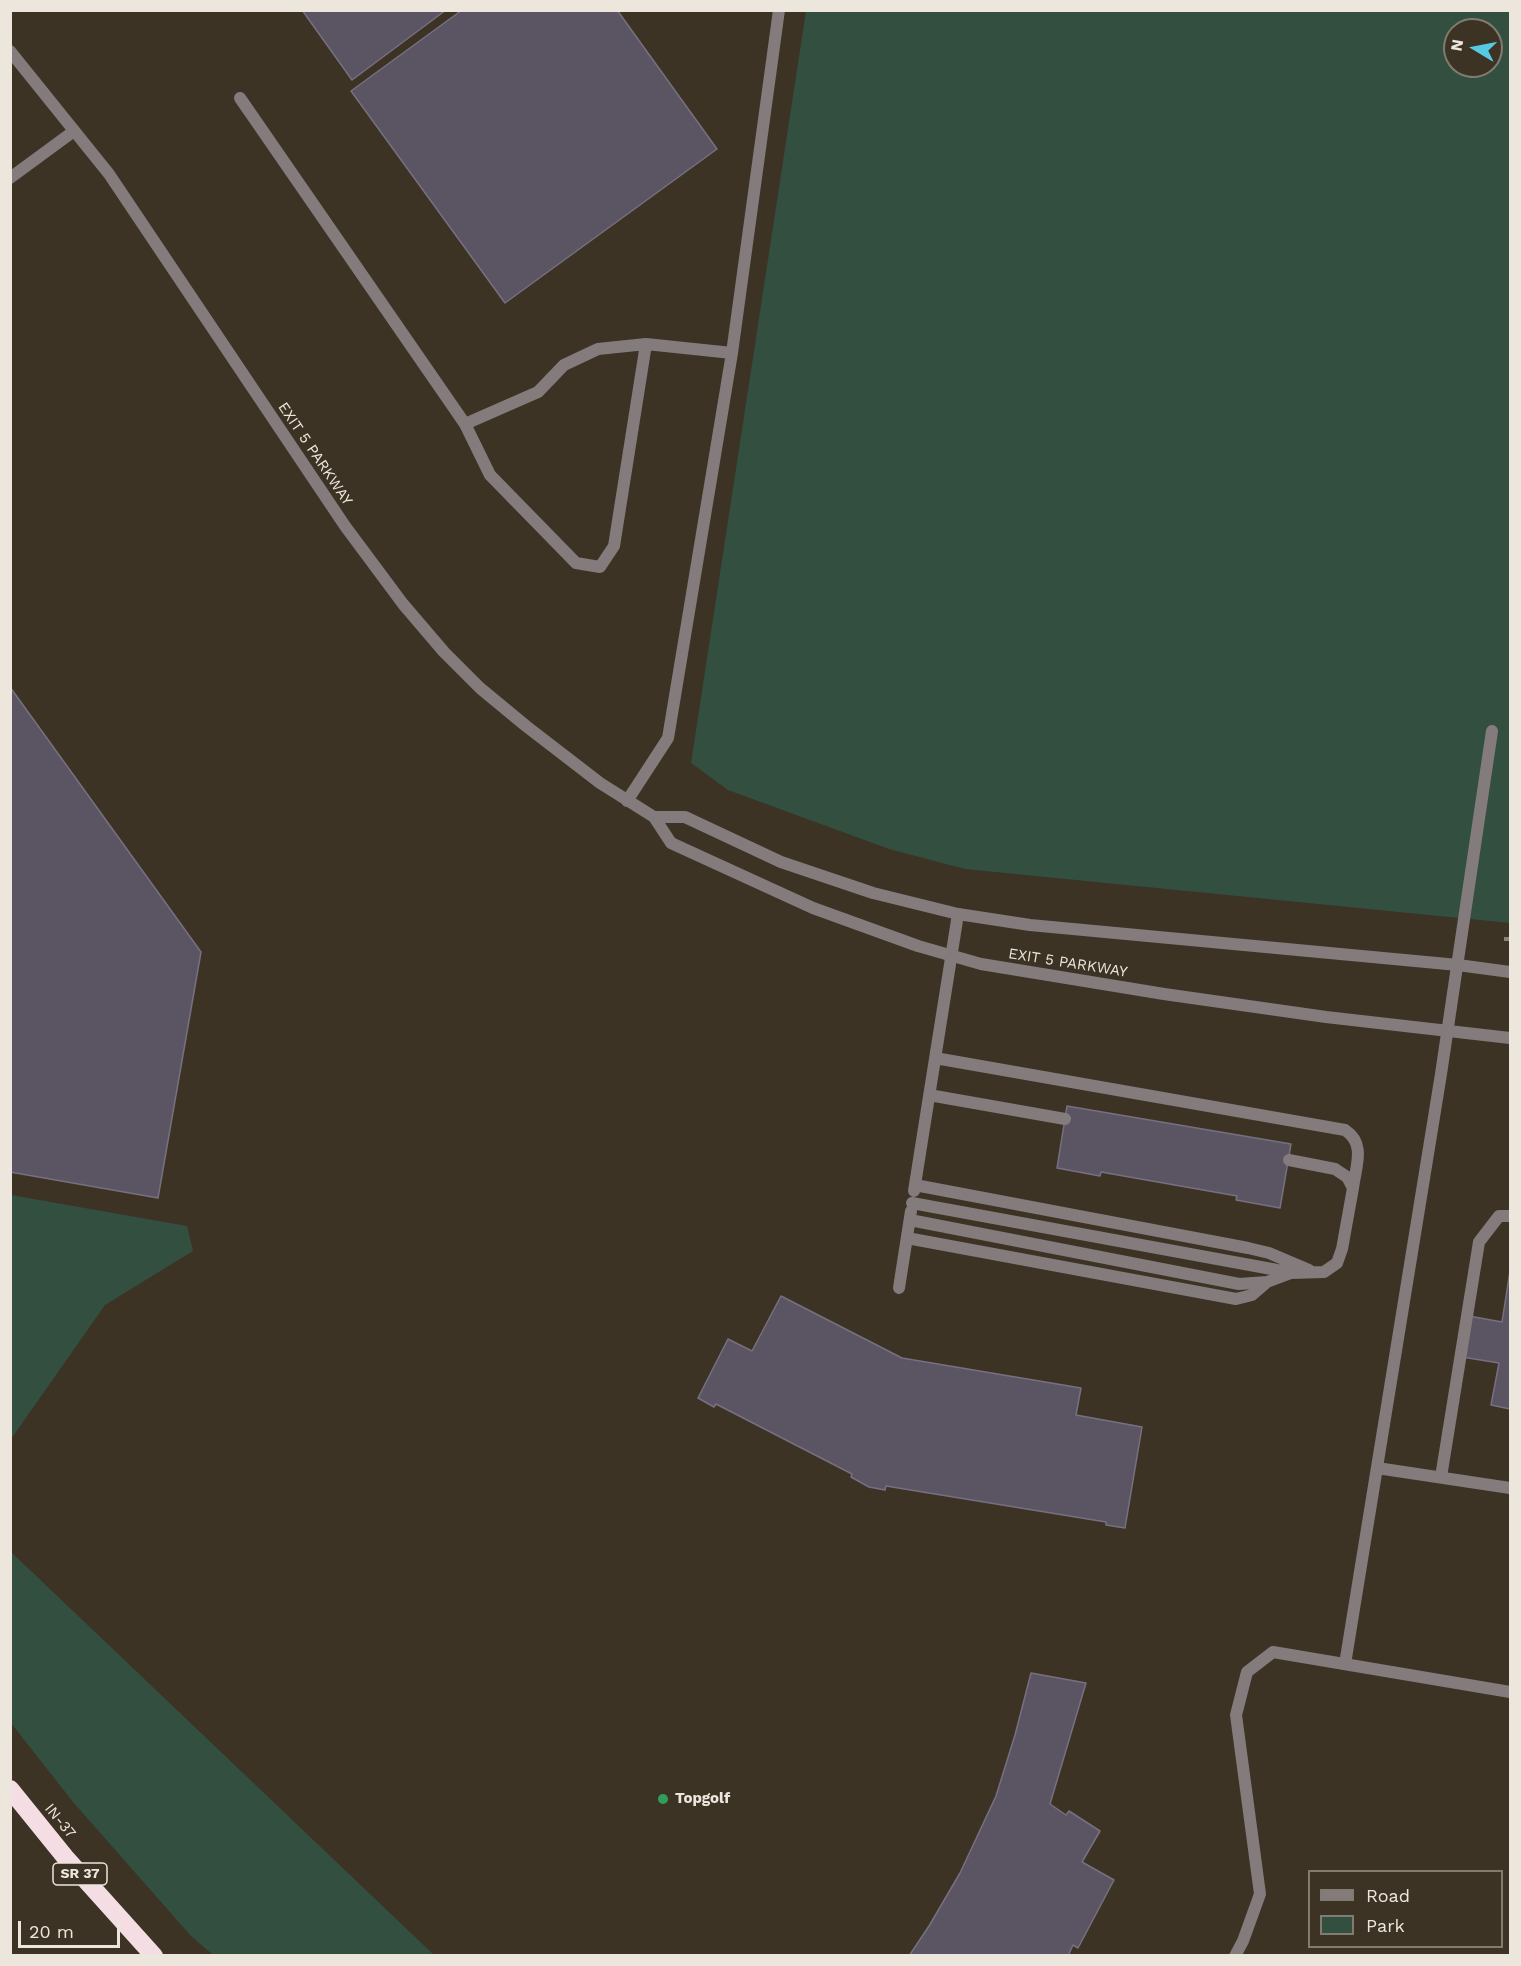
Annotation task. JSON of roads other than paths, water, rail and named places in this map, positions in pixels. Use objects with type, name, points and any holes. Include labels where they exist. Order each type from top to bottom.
[{"type":"highway","name":"IN-37","points":[[10,1789],[65,1857],[154,1956]]},
{"type":"street","points":[[627,801],[668,738],[732,353],[779,10]]},
{"type":"street","name":"EXIT 5 PARKWAY","points":[[10,51],[109,174],[345,526],[403,604],[444,652],[480,688],[526,726],[627,801],[654,817],[671,843],[742,877],[863,928],[981,964],[1164,994],[1326,1017],[1448,1029],[1510,1038]]},
{"type":"street","points":[[240,98],[465,424],[490,475],[576,563],[600,567],[614,546],[646,344]]},
{"type":"street","points":[[10,178],[74,131]]},
{"type":"street","points":[[465,424],[538,392],[564,365],[598,349],[646,344],[732,353]]},
{"type":"street","points":[[1346,1665],[1448,1029],[1492,731]]},
{"type":"street","name":"EXIT 5 PARKWAY","points":[[654,817],[686,818],[738,843],[814,873],[873,893],[958,914],[1042,926],[1458,965],[1510,972]]},
{"type":"street","points":[[899,1288],[958,914]]},
{"type":"street","points":[[910,1220],[1239,1284],[1267,1282],[1291,1273],[1324,1272],[1337,1263],[1342,1249],[1353,1188],[1359,1148],[1355,1137],[1345,1130],[935,1058]]},
{"type":"street","points":[[929,1095],[1065,1119]]},
{"type":"street","points":[[1288,1160],[1335,1169],[1347,1177],[1353,1188]]},
{"type":"street","points":[[915,1185],[1248,1248],[1269,1253],[1310,1271]]},
{"type":"street","points":[[912,1203],[1291,1273]]},
{"type":"street","points":[[1441,1477],[1479,1242],[1499,1216],[1510,1216]]},
{"type":"street","points":[[907,1238],[1236,1299],[1252,1295],[1267,1282]]},
{"type":"street","points":[[1377,1468],[1510,1488]]},
{"type":"street","points":[[1235,1956],[1243,1941],[1260,1894],[1236,1715],[1247,1672],[1273,1652],[1510,1692]]},
{"type":"place","name":"Topgolf","points":[[663,1799]]}]
